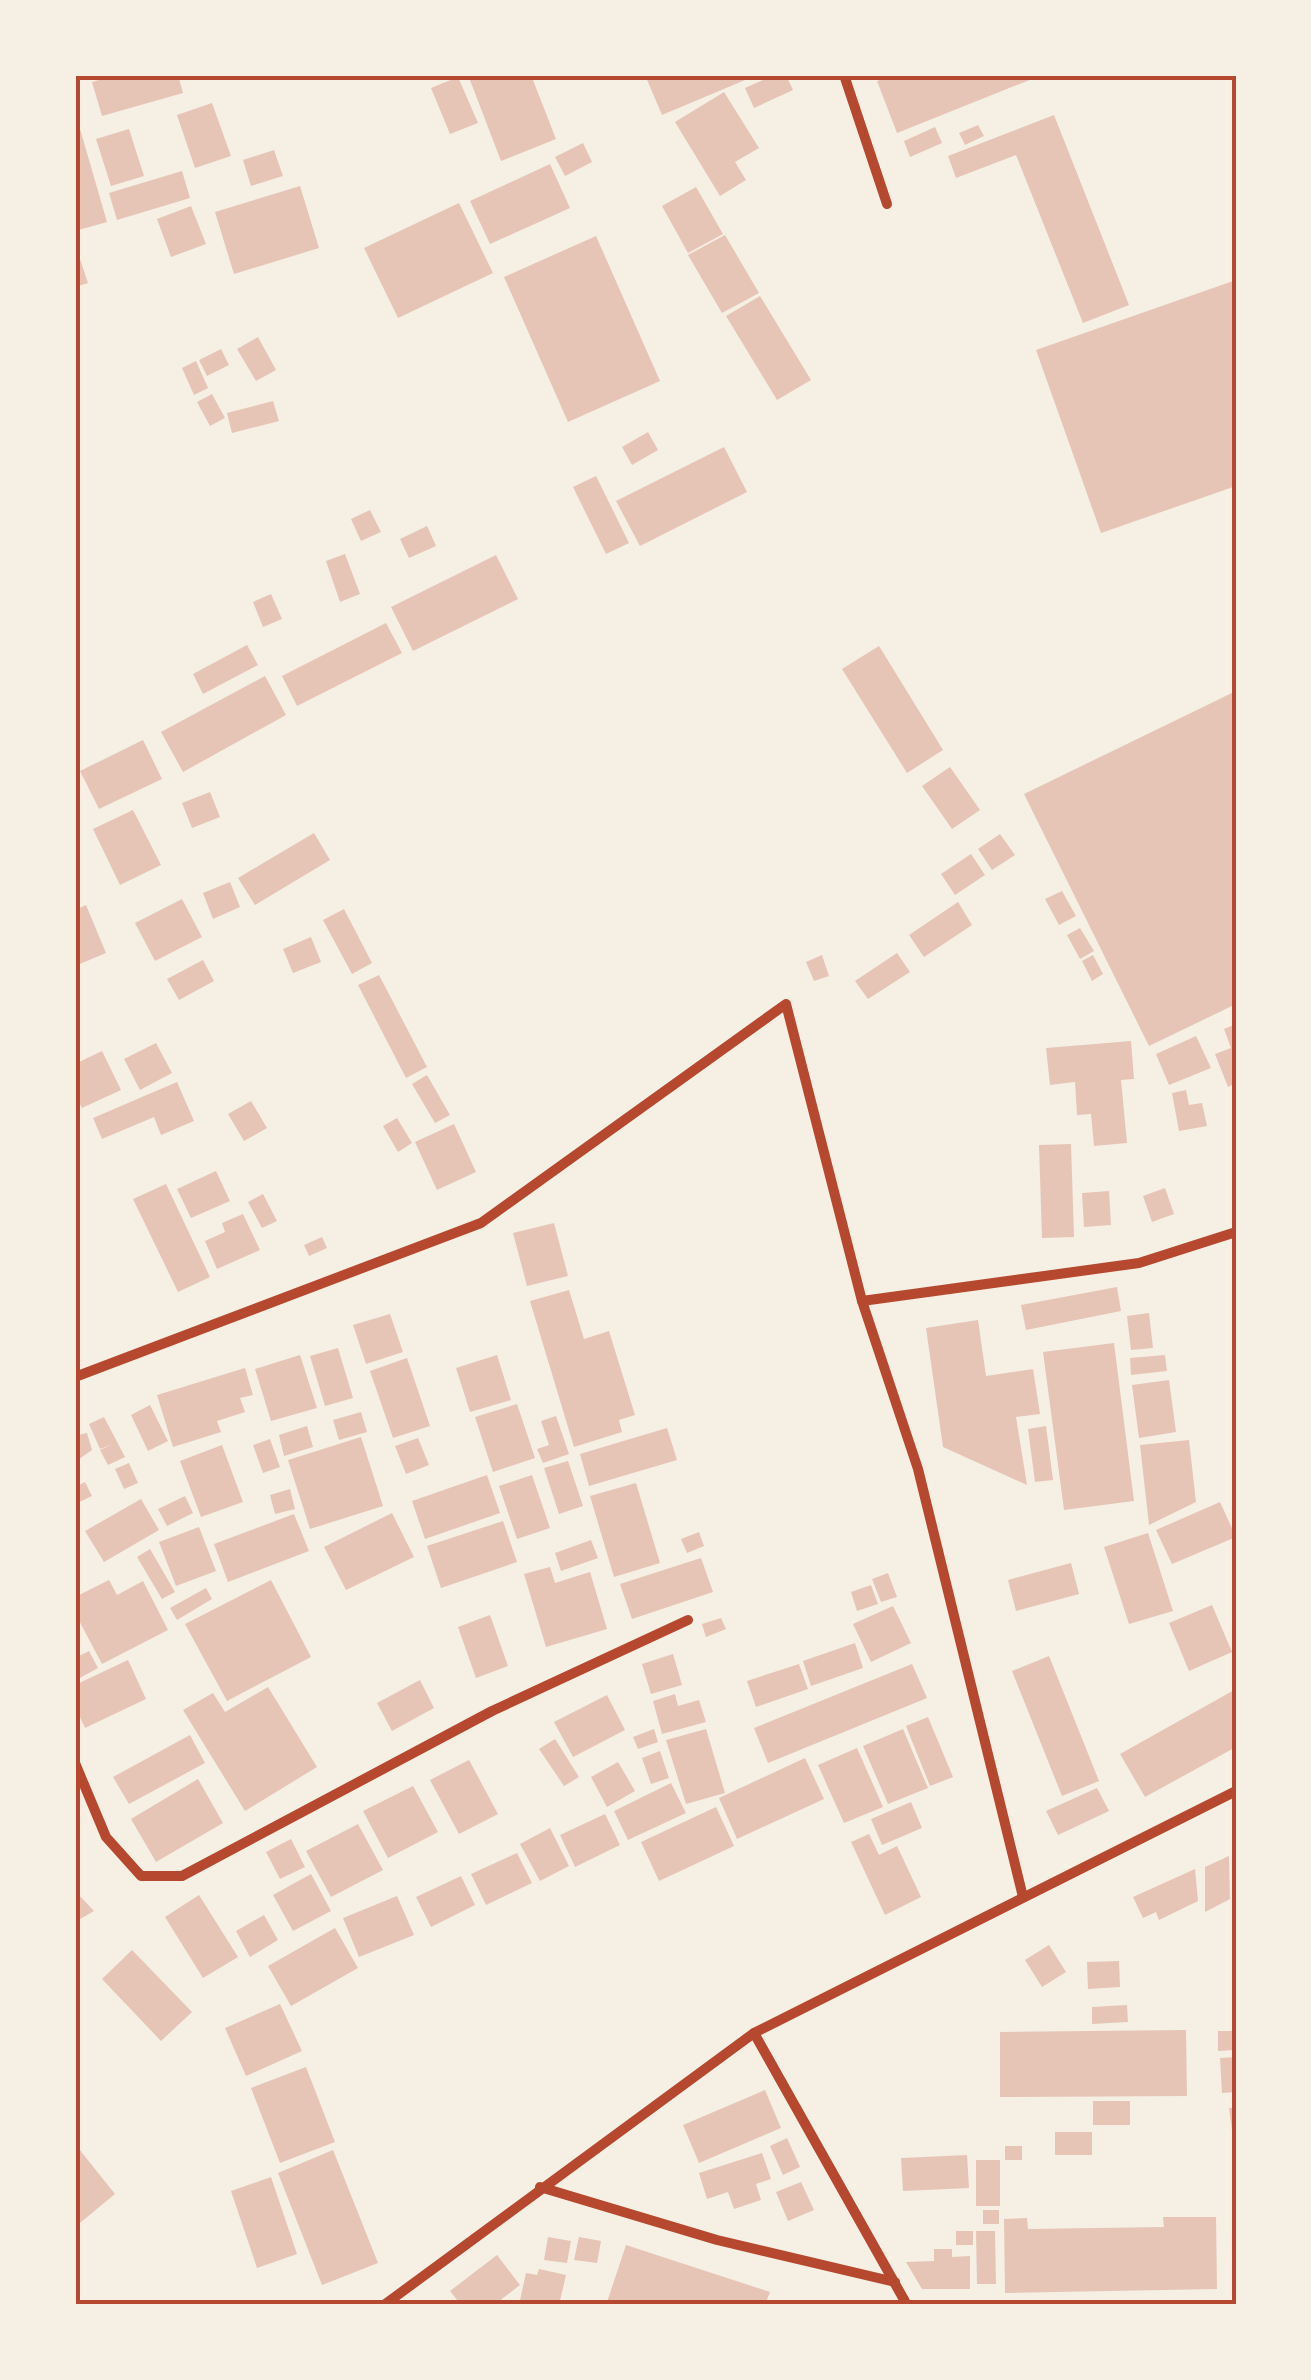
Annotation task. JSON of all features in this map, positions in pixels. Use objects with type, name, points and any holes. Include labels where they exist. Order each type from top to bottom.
[{"type":"street","points":[[844,75],[887,204]]},
{"type":"street","points":[[75,1377],[481,1223],[786,1004],[862,1301],[918,1469],[1023,1896]]},
{"type":"street","points":[[862,1301],[1139,1263],[1236,1232]]},
{"type":"street","points":[[75,1763],[106,1837],[141,1876],[182,1876],[492,1711],[688,1620]]},
{"type":"street","points":[[384,2305],[754,2033],[1236,1791]]},
{"type":"street","points":[[754,2033],[907,2305]]},
{"type":"street","points":[[540,2188],[717,2240],[894,2282]]},
{"type":"building","points":[[116,75],[178,75],[183,93],[102,116],[92,82]]},
{"type":"building","points":[[468,75],[531,75],[556,139],[501,161]]},
{"type":"building","points":[[645,75],[757,75],[662,115]]},
{"type":"building","points":[[774,75],[786,75],[793,90],[754,108],[745,88]]},
{"type":"building","points":[[893,75],[1042,75],[897,133],[877,81]]},
{"type":"building","points":[[458,77],[478,123],[450,134],[431,88]]},
{"type":"building","points":[[724,92],[759,148],[735,162],[746,180],[720,196],[675,122]]},
{"type":"building","points":[[212,103],[231,156],[195,168],[177,115]]},
{"type":"building","points":[[1054,115],[1129,305],[1083,323],[1016,155],[956,178],[948,156]]},
{"type":"building","points":[[75,116],[107,222],[75,231]]},
{"type":"building","points":[[978,125],[984,136],[965,145],[959,133]]},
{"type":"building","points":[[935,127],[942,143],[910,157],[904,141]]},
{"type":"building","points":[[129,129],[144,176],[111,186],[96,139]]},
{"type":"building","points":[[583,143],[592,162],[565,176],[555,157]]},
{"type":"building","points":[[274,150],[283,176],[251,186],[243,160]]},
{"type":"building","points":[[550,164],[570,208],[490,244],[470,201]]},
{"type":"building","points":[[182,171],[190,198],[117,220],[109,193]]},
{"type":"building","points":[[300,186],[319,248],[234,274],[215,212]]},
{"type":"building","points":[[696,187],[723,234],[688,253],[662,206]]},
{"type":"building","points":[[459,203],[493,273],[398,318],[364,248]]},
{"type":"building","points":[[191,206],[206,244],[171,257],[157,219]]},
{"type":"building","points":[[725,235],[759,293],[722,313],[688,255]]},
{"type":"building","points":[[596,236],[660,381],[568,422],[504,277]]},
{"type":"building","points":[[75,248],[88,283],[75,287]]},
{"type":"building","points":[[1236,280],[1236,486],[1101,533],[1036,350]]},
{"type":"building","points":[[760,296],[811,380],[777,400],[726,316]]},
{"type":"building","points":[[258,337],[276,370],[256,381],[237,349]]},
{"type":"building","points":[[221,349],[229,365],[207,376],[199,360]]},
{"type":"building","points":[[196,361],[208,388],[194,395],[182,368]]},
{"type":"building","points":[[212,394],[225,418],[210,426],[197,402]]},
{"type":"building","points":[[273,401],[279,421],[232,433],[227,413]]},
{"type":"building","points":[[648,432],[658,450],[632,465],[622,447]]},
{"type":"building","points":[[724,447],[747,492],[640,546],[616,501]]},
{"type":"building","points":[[596,476],[629,543],[606,554],[573,487]]},
{"type":"building","points":[[370,510],[381,532],[361,541],[351,519]]},
{"type":"building","points":[[427,526],[436,546],[409,558],[400,539]]},
{"type":"building","points":[[345,554],[360,594],[340,602],[326,561]]},
{"type":"building","points":[[496,555],[518,599],[413,651],[391,607]]},
{"type":"building","points":[[271,594],[282,619],[263,627],[253,602]]},
{"type":"building","points":[[386,623],[402,653],[297,706],[282,676]]},
{"type":"building","points":[[247,645],[258,665],[203,694],[193,674]]},
{"type":"building","points":[[879,646],[943,750],[907,773],[842,669]]},
{"type":"building","points":[[265,676],[286,715],[183,772],[161,732]]},
{"type":"building","points":[[1236,691],[1236,1004],[1149,1046],[1024,794]]},
{"type":"building","points":[[143,740],[162,779],[99,809],[80,771]]},
{"type":"building","points":[[950,767],[980,810],[952,829],[922,786]]},
{"type":"building","points":[[210,792],[220,817],[192,828],[182,803]]},
{"type":"building","points":[[133,810],[161,865],[120,885],[93,829]]},
{"type":"building","points":[[314,833],[330,860],[255,905],[238,878]]},
{"type":"building","points":[[1000,834],[1015,855],[992,870],[978,849]]},
{"type":"building","points":[[971,854],[985,875],[955,895],[941,874]]},
{"type":"building","points":[[230,882],[240,907],[213,919],[203,893]]},
{"type":"building","points":[[1062,891],[1076,916],[1059,925],[1045,899]]},
{"type":"building","points":[[182,899],[202,937],[155,961],[135,923]]},
{"type":"building","points":[[958,902],[972,925],[924,957],[909,935]]},
{"type":"building","points":[[86,905],[106,953],[75,966],[75,910]]},
{"type":"building","points":[[344,909],[372,963],[352,974],[323,920]]},
{"type":"building","points":[[1080,928],[1094,951],[1080,959],[1067,935]]},
{"type":"building","points":[[311,937],[321,962],[293,973],[283,949]]},
{"type":"building","points":[[897,953],[910,972],[868,999],[855,981]]},
{"type":"building","points":[[822,955],[829,976],[814,981],[806,962]]},
{"type":"building","points":[[1093,955],[1103,974],[1092,981],[1082,961]]},
{"type":"building","points":[[203,960],[214,981],[179,1000],[167,979]]},
{"type":"building","points":[[379,975],[427,1067],[406,1078],[358,985]]},
{"type":"building","points":[[1236,1024],[1236,1083],[1228,1087],[1215,1054],[1231,1048],[1224,1029]]},
{"type":"building","points":[[1196,1036],[1211,1068],[1169,1085],[1156,1054]]},
{"type":"building","points":[[1131,1041],[1134,1079],[1121,1080],[1127,1143],[1094,1146],[1091,1114],[1077,1115],[1075,1082],[1050,1085],[1046,1048]]},
{"type":"building","points":[[156,1043],[172,1073],[140,1090],[124,1059]]},
{"type":"building","points":[[102,1051],[121,1090],[82,1108],[75,1094],[75,1064]]},
{"type":"building","points":[[427,1075],[450,1115],[435,1123],[412,1084]]},
{"type":"building","points":[[177,1082],[194,1121],[161,1135],[154,1117],[102,1139],[93,1118]]},
{"type":"building","points":[[1186,1090],[1189,1105],[1202,1103],[1207,1126],[1179,1131],[1172,1093]]},
{"type":"building","points":[[251,1101],[267,1128],[244,1141],[228,1114]]},
{"type":"building","points":[[397,1118],[412,1143],[398,1152],[383,1126]]},
{"type":"building","points":[[454,1124],[476,1172],[437,1190],[415,1142]]},
{"type":"building","points":[[1071,1144],[1074,1237],[1042,1238],[1039,1145]]},
{"type":"building","points":[[216,1171],[230,1201],[191,1218],[177,1189]]},
{"type":"building","points":[[166,1184],[210,1277],[178,1292],[133,1199]]},
{"type":"building","points":[[1165,1188],[1174,1214],[1152,1222],[1143,1196]]},
{"type":"building","points":[[1109,1191],[1111,1225],[1084,1227],[1082,1193]]},
{"type":"building","points":[[263,1194],[277,1221],[262,1228],[248,1202]]},
{"type":"building","points":[[243,1214],[260,1250],[217,1269],[205,1241],[225,1232],[222,1223]]},
{"type":"building","points":[[554,1223],[568,1276],[527,1286],[513,1233]]},
{"type":"building","points":[[322,1237],[327,1248],[309,1256],[304,1245]]},
{"type":"building","points":[[1117,1287],[1121,1311],[1026,1330],[1021,1305]]},
{"type":"building","points":[[569,1290],[584,1339],[609,1331],[635,1415],[619,1420],[622,1432],[574,1447],[530,1301]]},
{"type":"building","points":[[1149,1313],[1153,1348],[1131,1350],[1127,1316]]},
{"type":"building","points":[[390,1314],[403,1352],[366,1364],[353,1325]]},
{"type":"building","points":[[978,1320],[986,1376],[1033,1369],[1040,1414],[1016,1417],[1027,1485],[943,1447],[926,1328]]},
{"type":"building","points":[[1114,1343],[1134,1501],[1064,1510],[1043,1352]]},
{"type":"building","points":[[338,1348],[353,1398],[325,1406],[310,1356]]},
{"type":"building","points":[[300,1355],[317,1408],[271,1421],[255,1369]]},
{"type":"building","points":[[497,1355],[511,1400],[470,1412],[456,1368]]},
{"type":"building","points":[[1165,1355],[1167,1371],[1131,1375],[1130,1358]]},
{"type":"building","points":[[407,1358],[430,1426],[393,1438],[370,1371]]},
{"type":"building","points":[[245,1368],[253,1395],[240,1398],[245,1412],[217,1421],[221,1432],[173,1447],[157,1395]]},
{"type":"building","points":[[1169,1380],[1176,1432],[1139,1438],[1132,1385]]},
{"type":"building","points":[[517,1404],[535,1458],[493,1472],[475,1417]]},
{"type":"building","points":[[150,1405],[168,1441],[148,1451],[131,1415]]},
{"type":"building","points":[[361,1412],[367,1432],[339,1440],[333,1420]]},
{"type":"building","points":[[556,1416],[569,1454],[543,1463],[537,1449],[549,1445],[541,1421]]},
{"type":"building","points":[[104,1417],[125,1457],[108,1465],[100,1450],[111,1445],[100,1449],[89,1424]]},
{"type":"building","points":[[307,1426],[313,1447],[284,1456],[279,1435]]},
{"type":"building","points":[[1046,1426],[1053,1480],[1035,1482],[1028,1429]]},
{"type":"building","points":[[75,1428],[78,1435],[87,1433],[92,1450],[75,1462]]},
{"type":"building","points":[[667,1428],[677,1460],[589,1486],[580,1454]]},
{"type":"building","points":[[361,1437],[383,1506],[310,1529],[288,1460]]},
{"type":"building","points":[[418,1438],[429,1465],[406,1474],[395,1446]]},
{"type":"building","points":[[270,1439],[280,1467],[263,1473],[253,1445]]},
{"type":"building","points":[[1189,1440],[1196,1502],[1149,1525],[1140,1445]]},
{"type":"building","points":[[222,1445],[243,1502],[201,1517],[180,1461]]},
{"type":"building","points":[[568,1461],[583,1506],[559,1514],[544,1468]]},
{"type":"building","points":[[129,1463],[138,1483],[124,1489],[115,1469]]},
{"type":"building","points":[[487,1475],[500,1513],[425,1539],[412,1501]]},
{"type":"building","points":[[532,1475],[550,1528],[517,1539],[499,1486]]},
{"type":"building","points":[[85,1482],[92,1496],[75,1504],[75,1487]]},
{"type":"building","points":[[636,1483],[660,1563],[614,1577],[590,1496]]},
{"type":"building","points":[[290,1489],[295,1509],[275,1514],[270,1495]]},
{"type":"building","points":[[185,1496],[193,1513],[167,1526],[158,1509]]},
{"type":"building","points":[[141,1499],[159,1530],[104,1562],[85,1531]]},
{"type":"building","points":[[1220,1502],[1236,1537],[1172,1564],[1156,1530]]},
{"type":"building","points":[[392,1513],[414,1557],[346,1590],[324,1547]]},
{"type":"building","points":[[294,1514],[309,1551],[228,1582],[214,1544]]},
{"type":"building","points":[[503,1521],[517,1562],[441,1588],[427,1546]]},
{"type":"building","points":[[199,1527],[216,1571],[176,1586],[159,1542]]},
{"type":"building","points":[[699,1532],[704,1546],[687,1553],[681,1539]]},
{"type":"building","points":[[1148,1533],[1173,1611],[1129,1624],[1104,1547]]},
{"type":"building","points":[[591,1540],[598,1558],[561,1571],[555,1553]]},
{"type":"building","points":[[150,1549],[175,1592],[162,1599],[137,1557]]},
{"type":"building","points":[[701,1558],[713,1592],[632,1619],[620,1584]]},
{"type":"building","points":[[1071,1563],[1079,1594],[1016,1611],[1008,1580]]},
{"type":"building","points":[[550,1567],[555,1583],[590,1572],[607,1629],[546,1647],[524,1574]]},
{"type":"building","points":[[888,1573],[897,1597],[881,1602],[872,1579]]},
{"type":"building","points":[[109,1580],[117,1595],[143,1581],[168,1630],[102,1664],[75,1613],[75,1597]]},
{"type":"building","points":[[271,1580],[311,1657],[227,1701],[185,1624]]},
{"type":"building","points":[[871,1585],[878,1604],[857,1611],[851,1592]]},
{"type":"building","points":[[206,1588],[212,1599],[177,1620],[170,1608]]},
{"type":"building","points":[[1212,1605],[1232,1652],[1189,1671],[1169,1623]]},
{"type":"building","points":[[893,1606],[911,1643],[871,1662],[853,1624]]},
{"type":"building","points":[[490,1615],[508,1666],[476,1678],[458,1627]]},
{"type":"building","points":[[721,1618],[726,1629],[706,1637],[702,1624]]},
{"type":"building","points":[[855,1643],[863,1668],[811,1686],[803,1661]]},
{"type":"building","points":[[89,1651],[98,1668],[78,1679],[75,1658]]},
{"type":"building","points":[[673,1654],[682,1685],[651,1694],[642,1664]]},
{"type":"building","points":[[1049,1656],[1099,1781],[1062,1796],[1012,1671]]},
{"type":"building","points":[[128,1660],[146,1699],[85,1728],[75,1706],[75,1685]]},
{"type":"building","points":[[799,1664],[808,1689],[756,1707],[747,1681]]},
{"type":"building","points":[[912,1664],[927,1698],[768,1763],[754,1728]]},
{"type":"building","points":[[420,1680],[434,1708],[392,1731],[377,1703]]},
{"type":"building","points":[[268,1687],[317,1767],[245,1811],[183,1710],[213,1693],[225,1712]]},
{"type":"building","points":[[1236,1689],[1236,1747],[1145,1797],[1120,1754]]},
{"type":"building","points":[[675,1694],[678,1706],[699,1700],[706,1722],[662,1734],[653,1701]]},
{"type":"building","points":[[607,1695],[625,1730],[573,1757],[554,1722]]},
{"type":"building","points":[[928,1717],[953,1777],[930,1786],[906,1726]]},
{"type":"building","points":[[654,1729],[658,1742],[638,1749],[633,1737]]},
{"type":"building","points":[[706,1729],[725,1793],[686,1804],[666,1740]]},
{"type":"building","points":[[903,1729],[928,1788],[888,1804],[863,1746]]},
{"type":"building","points":[[190,1735],[205,1763],[129,1804],[113,1777]]},
{"type":"building","points":[[555,1739],[579,1777],[564,1786],[539,1749]]},
{"type":"building","points":[[857,1748],[883,1807],[844,1823],[818,1765]]},
{"type":"building","points":[[660,1751],[669,1778],[651,1784],[642,1758]]},
{"type":"building","points":[[805,1758],[824,1799],[737,1839],[719,1798]]},
{"type":"building","points":[[469,1760],[498,1814],[459,1834],[430,1780]]},
{"type":"building","points":[[618,1762],[635,1791],[607,1807],[591,1777]]},
{"type":"building","points":[[198,1779],[223,1823],[156,1862],[131,1819]]},
{"type":"building","points":[[671,1783],[686,1813],[628,1840],[614,1811]]},
{"type":"building","points":[[413,1786],[438,1832],[388,1858],[363,1811]]},
{"type":"building","points":[[1097,1788],[1109,1811],[1058,1835],[1046,1811]]},
{"type":"building","points":[[911,1802],[922,1828],[882,1845],[871,1819]]},
{"type":"building","points":[[716,1807],[734,1846],[659,1881],[641,1842]]},
{"type":"building","points":[[605,1814],[620,1845],[575,1867],[560,1835]]},
{"type":"building","points":[[358,1824],[383,1870],[331,1897],[306,1851]]},
{"type":"building","points":[[550,1828],[569,1866],[540,1881],[520,1844]]},
{"type":"building","points":[[869,1834],[879,1855],[897,1846],[921,1897],[885,1915],[851,1842]]},
{"type":"building","points":[[291,1839],[305,1867],[280,1879],[266,1852]]},
{"type":"building","points":[[517,1853],[532,1883],[486,1905],[471,1874]]},
{"type":"building","points":[[1229,1856],[1230,1899],[1205,1912],[1205,1867]]},
{"type":"building","points":[[1195,1869],[1198,1901],[1159,1920],[1156,1912],[1143,1918],[1133,1897]]},
{"type":"building","points":[[311,1874],[331,1911],[293,1931],[273,1895]]},
{"type":"building","points":[[461,1876],[475,1905],[431,1927],[416,1897]]},
{"type":"building","points":[[75,1895],[94,1911],[75,1922]]},
{"type":"building","points":[[199,1895],[238,1957],[203,1978],[165,1917]]},
{"type":"building","points":[[397,1896],[414,1935],[359,1957],[343,1918]]},
{"type":"building","points":[[264,1915],[278,1940],[250,1957],[236,1931]]},
{"type":"building","points":[[335,1928],[358,1968],[291,2006],[268,1966]]},
{"type":"building","points":[[1049,1945],[1066,1972],[1042,1987],[1025,1960]]},
{"type":"building","points":[[132,1950],[192,2012],[161,2041],[102,1979]]},
{"type":"building","points":[[1119,1961],[1120,1987],[1088,1989],[1087,1962]]},
{"type":"building","points":[[280,2004],[302,2051],[246,2076],[225,2028]]},
{"type":"building","points":[[1127,2005],[1128,2022],[1092,2024],[1092,2007]]},
{"type":"building","points":[[1186,2030],[1187,2096],[1000,2097],[1000,2032]]},
{"type":"building","points":[[1218,2031],[1236,2031],[1236,2050],[1218,2051]]},
{"type":"building","points":[[1236,2057],[1236,2092],[1222,2093],[1220,2058]]},
{"type":"building","points":[[306,2067],[335,2142],[280,2163],[251,2088]]},
{"type":"building","points":[[765,2090],[781,2128],[699,2163],[683,2125]]},
{"type":"building","points":[[1093,2101],[1130,2101],[1130,2125],[1093,2125]]},
{"type":"building","points":[[1236,2107],[1236,2145],[1234,2145],[1229,2108]]},
{"type":"building","points":[[1055,2132],[1092,2132],[1092,2155],[1055,2155]]},
{"type":"building","points":[[787,2138],[800,2167],[783,2175],[770,2146]]},
{"type":"building","points":[[75,2144],[115,2194],[75,2227]]},
{"type":"building","points":[[1005,2146],[1022,2146],[1022,2160],[1005,2160]]},
{"type":"building","points":[[333,2150],[378,2263],[322,2285],[278,2173]]},
{"type":"building","points":[[762,2153],[771,2179],[756,2184],[761,2200],[734,2209],[728,2192],[707,2199],[699,2173]]},
{"type":"building","points":[[967,2155],[969,2188],[903,2191],[901,2158]]},
{"type":"building","points":[[976,2160],[1000,2160],[1000,2206],[976,2206]]},
{"type":"building","points":[[271,2177],[297,2254],[257,2268],[231,2191]]},
{"type":"building","points":[[801,2182],[814,2210],[788,2221],[776,2192]]},
{"type":"building","points":[[983,2210],[999,2210],[999,2224],[983,2224]]},
{"type":"building","points":[[1163,2217],[1216,2217],[1217,2289],[1005,2293],[1004,2219],[1027,2218],[1028,2229],[1164,2227]]},
{"type":"building","points":[[956,2231],[973,2231],[973,2245],[956,2245]]},
{"type":"building","points":[[976,2231],[995,2231],[996,2284],[977,2284]]},
{"type":"building","points":[[548,2237],[571,2241],[567,2263],[544,2260]]},
{"type":"building","points":[[579,2237],[601,2241],[597,2263],[574,2260]]},
{"type":"building","points":[[626,2245],[770,2292],[765,2305],[606,2305]]},
{"type":"building","points":[[934,2249],[952,2249],[952,2257],[970,2256],[970,2289],[922,2289],[906,2262],[934,2261]]},
{"type":"building","points":[[497,2255],[520,2285],[494,2305],[461,2305],[450,2291]]},
{"type":"building","points":[[539,2269],[566,2275],[559,2305],[519,2305],[526,2273],[537,2275]]}]
